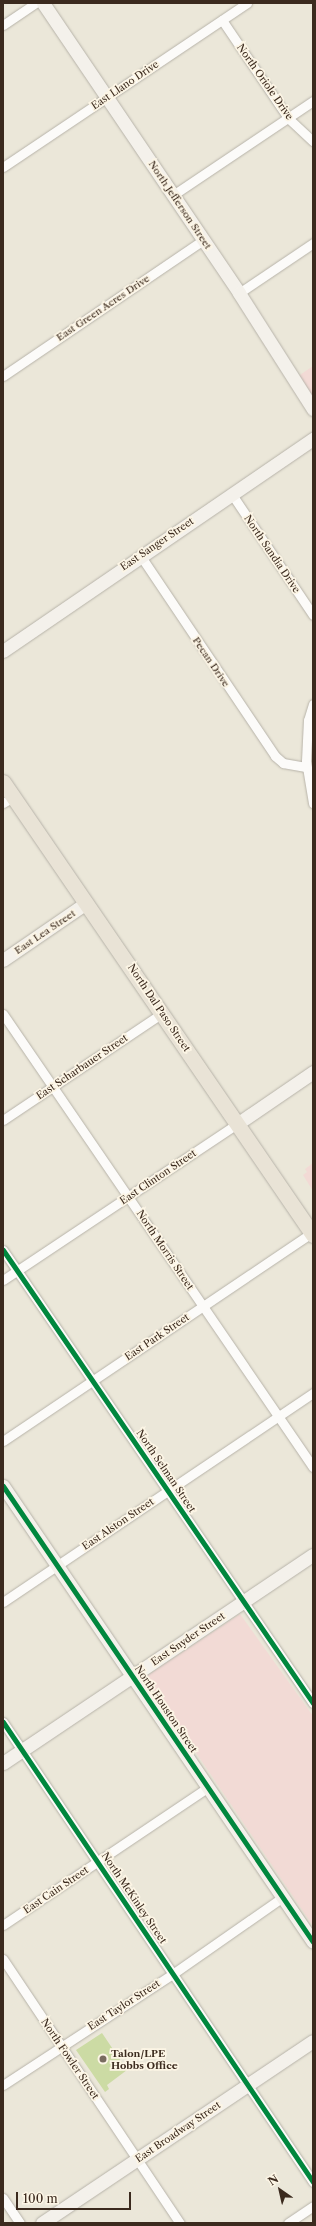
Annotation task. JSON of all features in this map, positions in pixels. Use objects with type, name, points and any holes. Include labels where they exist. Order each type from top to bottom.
[{"type":"main road","name":"North Dal Paso Street","points":[[3,782],[8,800],[86,903],[312,1234]]},
{"type":"street","points":[[3,25],[36,3]]},
{"type":"street","name":"North Jefferson Street","points":[[43,3],[239,293],[313,409]]},
{"type":"street","name":"East Llano Drive","points":[[3,167],[247,3]]},
{"type":"street","name":"North Oriole Drive","points":[[222,20],[288,118],[313,141]]},
{"type":"street","points":[[173,195],[313,102]]},
{"type":"street","name":"East Green Acres Drive","points":[[3,376],[203,240]]},
{"type":"street","points":[[239,293],[313,243]]},
{"type":"street","name":"East Sanger Street","points":[[3,651],[140,555],[313,439]]},
{"type":"street","name":"North Sandia Drive","points":[[231,493],[313,615]]},
{"type":"street","name":"Pecan Drive","points":[[140,555],[275,756],[288,764],[306,767]]},
{"type":"street","points":[[313,704],[308,720],[306,767],[313,803]]},
{"type":"street","name":"East Lea Street","points":[[3,960],[86,903]]},
{"type":"street","name":"East Scharbauer Street","points":[[3,1120],[162,1013]]},
{"type":"street","name":"North Morris Street","points":[[3,1014],[313,1467]]},
{"type":"street","name":"East Clinton Street","points":[[3,1280],[129,1197],[313,1072]]},
{"type":"street","name":"East Park Street","points":[[3,1441],[312,1234]]},
{"type":"street","name":"North Selman Street","points":[[3,1250],[313,1703]]},
{"type":"street","name":"East Alston Street","points":[[3,1602],[313,1392]]},
{"type":"street","name":"North Houston Street","points":[[3,1486],[133,1675],[313,1942]]},
{"type":"street","name":"East Snyder Street","points":[[3,1763],[313,1555]]},
{"type":"street","name":"North McKinley Street","points":[[3,1722],[174,1973],[313,2182]]},
{"type":"street","name":"East Cain Street","points":[[3,1925],[208,1787]]},
{"type":"street","name":"East Taylor Street","points":[[3,2085],[174,1973],[283,1897]]},
{"type":"street","name":"North Fowler Street","points":[[3,1959],[180,2223]]},
{"type":"street","name":"East Broadway Street","points":[[42,2223],[313,2041]]},
{"type":"street","points":[[3,2198],[20,2223]]},
{"type":"street","points":[[288,2223],[313,2206]]},
{"type":"shaded area","points":[[313,366],[313,409],[294,379]]},
{"type":"shaded area","points":[[313,1163],[313,1191],[303,1175],[307,1172],[305,1169]]},
{"type":"shaded area","points":[[240,1614],[313,1716],[313,1926],[145,1677]]},
{"type":"green space","points":[[102,2033],[127,2070],[107,2085],[109,2089],[105,2092],[76,2050]]},
{"type":"cycle path","points":[[3,1250],[313,1703]]},
{"type":"cycle path","points":[[3,1486],[313,1942]]},
{"type":"cycle path","points":[[3,1722],[313,2182]]},
{"type":"place","name":"Talon/LPE Hobbs Office","points":[[103,2059]]}]
